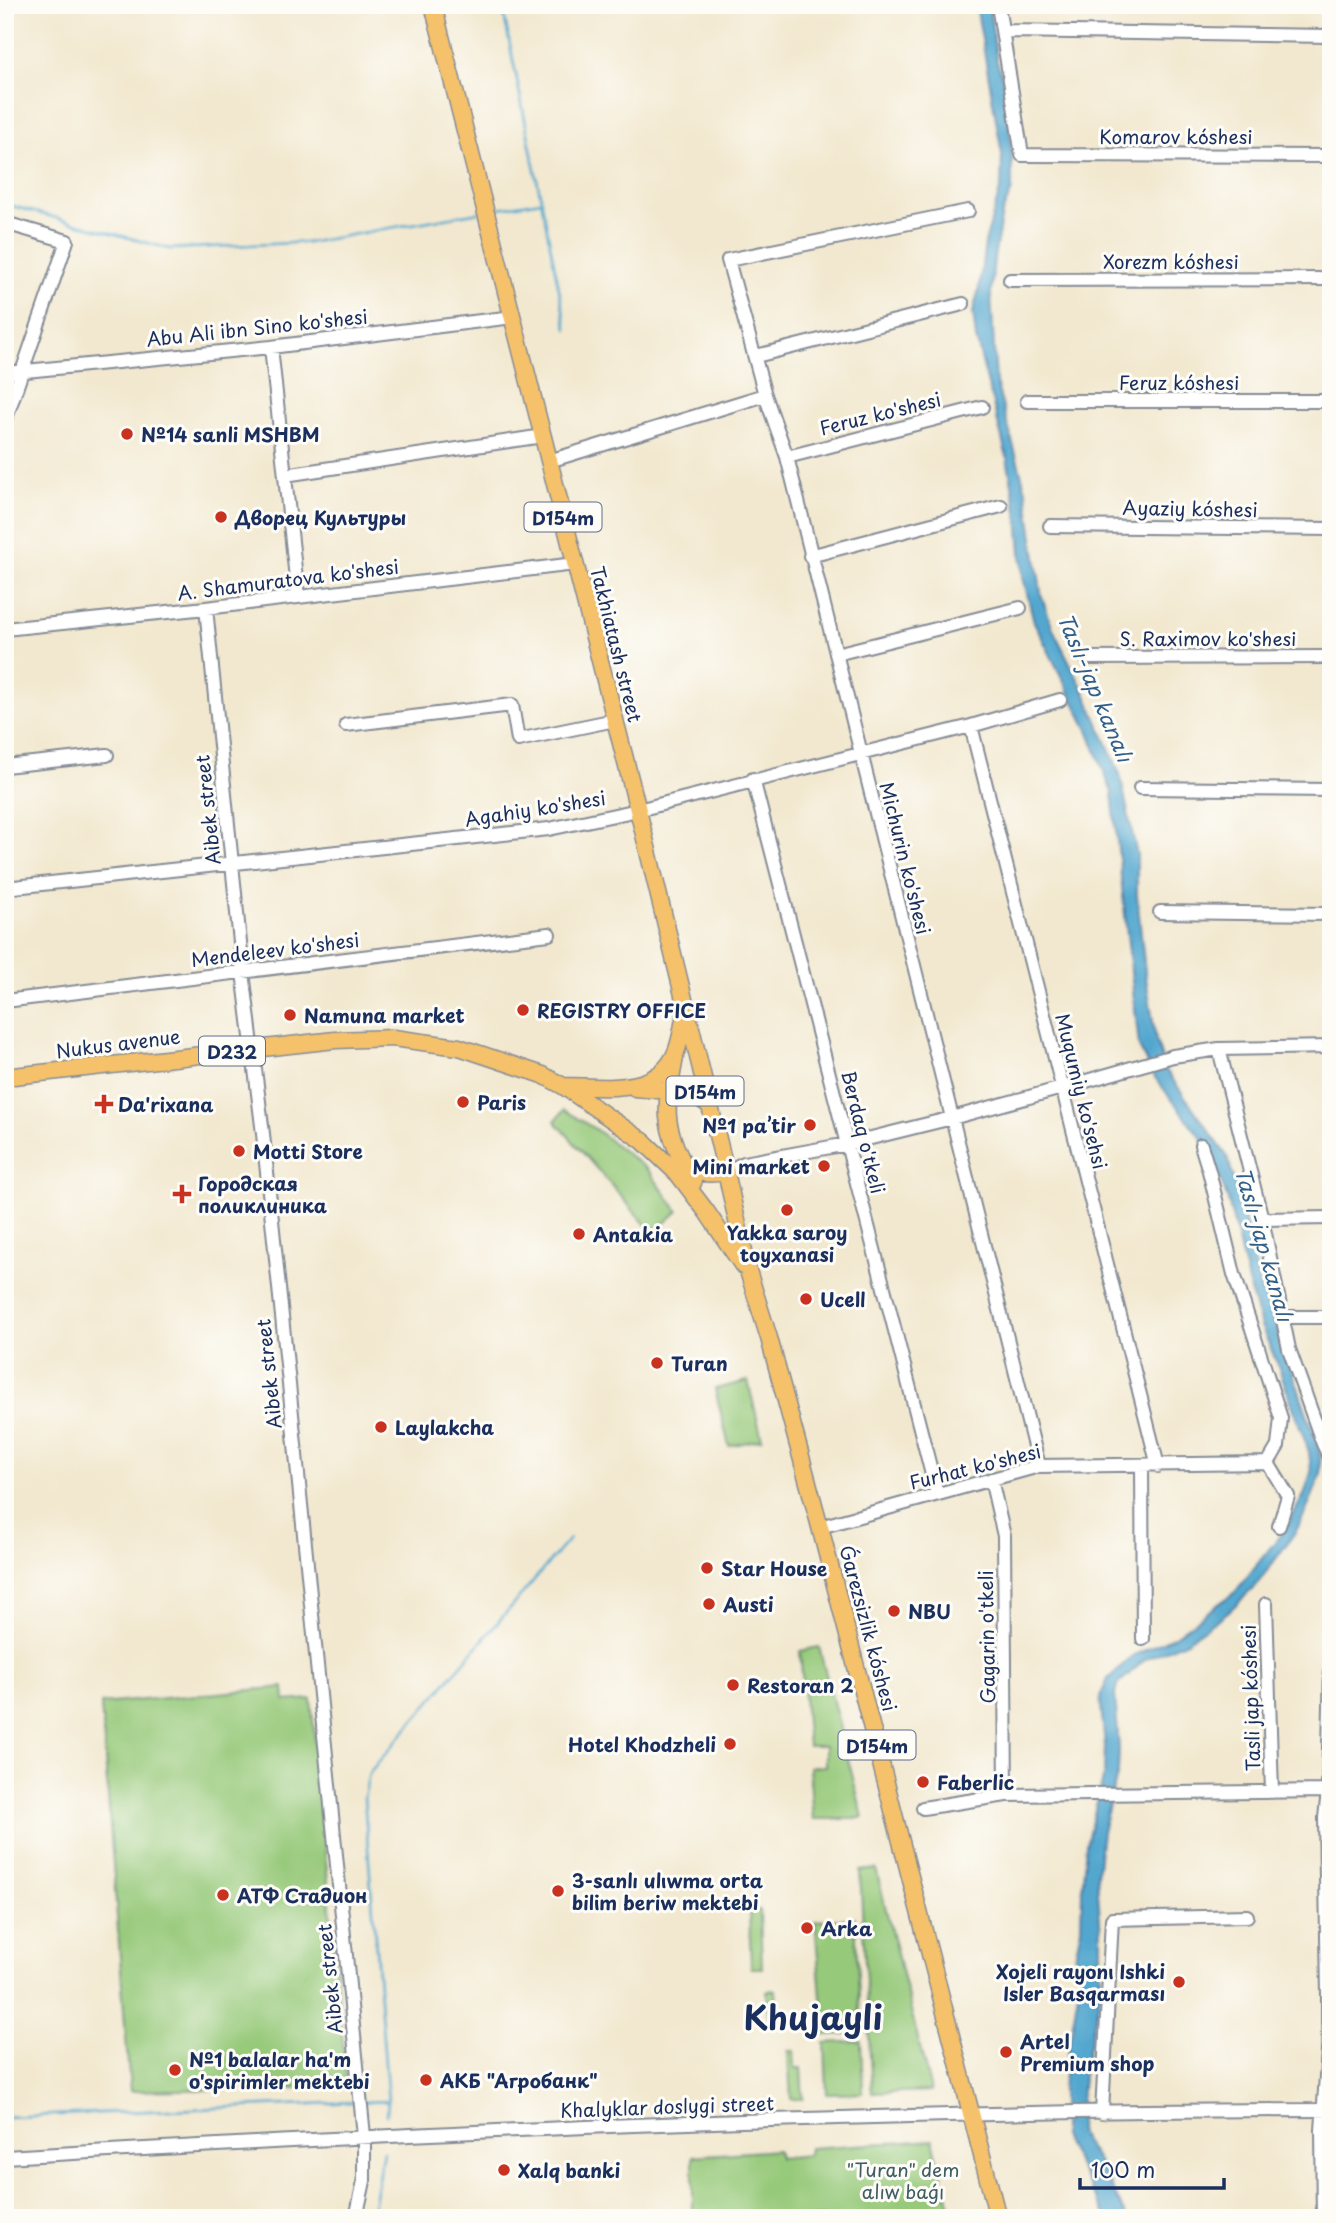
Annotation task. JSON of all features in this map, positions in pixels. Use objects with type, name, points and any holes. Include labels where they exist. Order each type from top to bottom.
[{"type":"main road","name":"Takhiatash street","points":[[433,5],[638,810],[726,1172]]},
{"type":"main road","points":[[686,1009],[675,1055],[668,1117],[678,1151],[706,1211]]},
{"type":"main road","name":"Nukus avenue","points":[[5,1077],[253,1048],[335,1040],[393,1038],[459,1047],[543,1075],[563,1086]]},
{"type":"main road","points":[[628,1087],[652,1079],[675,1055]]},
{"type":"main road","points":[[563,1086],[670,1090],[692,1093],[709,1105]]},
{"type":"main road","name":"D232","points":[[563,1086],[643,1141],[678,1174],[749,1274]]},
{"type":"main road","name":"D232","points":[[652,1150],[686,1168],[710,1176],[726,1172]]},
{"type":"main road","name":"Ǵarezsizlik kóshesi","points":[[726,1172],[749,1274],[820,1527],[998,2218]]},
{"type":"street","points":[[998,5],[1003,31],[1331,36]]},
{"type":"street","name":"Komarov kóshesi","points":[[1003,31],[1022,155],[1331,156]]},
{"type":"street","name":"Michurin ko'shesi","points":[[968,211],[728,260],[765,395],[786,457],[1039,1466]]},
{"type":"street","points":[[5,223],[67,241],[5,421]]},
{"type":"street","name":"Xorezm kóshesi","points":[[1010,280],[1331,279]]},
{"type":"street","points":[[755,356],[963,304]]},
{"type":"street","name":"Abu Ali ibn Sino ko'shesi","points":[[5,373],[271,347],[513,317]]},
{"type":"street","points":[[271,347],[299,597]]},
{"type":"street","points":[[549,461],[765,395]]},
{"type":"street","name":"Feruz kóshesi","points":[[1027,401],[1331,401]]},
{"type":"street","name":"Feruz ko'shesi","points":[[786,457],[982,407]]},
{"type":"street","points":[[285,475],[543,436]]},
{"type":"street","points":[[810,556],[1001,506]]},
{"type":"street","name":"Ayaziy kóshesi","points":[[1050,526],[1331,529]]},
{"type":"street","name":"A. Shamuratova ko'shesi","points":[[5,629],[575,564]]},
{"type":"street","name":"Aibek street","points":[[206,608],[288,1374],[364,2136],[364,2181],[356,2218]]},
{"type":"street","points":[[836,654],[1020,608]]},
{"type":"street","name":"S. Raximov ko'shesi","points":[[1086,658],[1331,657]]},
{"type":"street","name":"Agahiy ko'shesi","points":[[5,888],[549,829],[638,810],[971,726],[1060,700]]},
{"type":"street","points":[[346,725],[512,705],[518,740],[615,720]]},
{"type":"street","name":"Muqumiy ko'sehsi","points":[[971,726],[1158,1466]]},
{"type":"street","points":[[5,766],[107,755]]},
{"type":"street","name":"Berdaq o'tkeli","points":[[753,779],[937,1494]]},
{"type":"street","points":[[1140,788],[1331,790]]},
{"type":"street","points":[[1160,912],[1331,914]]},
{"type":"street","name":"Mendeleev ko'shesi","points":[[5,1001],[549,934]]},
{"type":"street","points":[[726,1172],[744,1163],[847,1144],[952,1118],[1172,1056],[1219,1049],[1331,1047]]},
{"type":"street","points":[[1219,1049],[1262,1219],[1289,1349],[1331,1460]]},
{"type":"street","points":[[1200,1145],[1209,1171],[1234,1275],[1281,1418],[1278,1446],[1268,1463],[1288,1496],[1279,1526]]},
{"type":"street","points":[[1262,1219],[1331,1218]]},
{"type":"street","points":[[1284,1317],[1331,1317]]},
{"type":"street","name":"Furhat ko'shesi","points":[[820,1527],[1039,1466],[1268,1463]]},
{"type":"street","points":[[1142,1466],[1143,1639]]},
{"type":"street","name":"Gagarin o'tkeli","points":[[991,1479],[1004,1536],[1006,1795]]},
{"type":"street","name":"Tasli jap kóshesi","points":[[1266,1604],[1272,1792]]},
{"type":"street","points":[[1323,2218],[1328,1995],[1325,1818],[1329,1791],[1331,1663]]},
{"type":"street","points":[[923,1808],[1006,1795],[1329,1791]]},
{"type":"street","points":[[1102,2113],[1112,1919],[1247,1916]]},
{"type":"street","name":"Khalyklar doslygi street","points":[[5,2157],[364,2136],[973,2114],[1327,2110]]},
{"type":"green space","points":[[564,1110],[595,1129],[648,1170],[678,1211],[653,1233],[555,1121]]},
{"type":"green space","points":[[748,1381],[762,1439],[729,1446],[715,1389]]},
{"type":"green space","points":[[819,1647],[863,1817],[856,1819],[813,1819],[809,1767],[825,1766],[825,1746],[808,1746],[800,1651]]},
{"type":"green space","name":"АТФ Стадион","points":[[284,1687],[285,1701],[311,1699],[347,2087],[130,2091],[101,1704]]},
{"type":"green space","points":[[876,1869],[931,2091],[872,2093],[860,1871]]},
{"type":"green space","points":[[749,1910],[760,1910],[762,1968],[751,1968]]},
{"type":"green space","points":[[855,1918],[861,2033],[824,2035],[815,1921]]},
{"type":"green space","points":[[776,1990],[778,2024],[769,2024],[767,1991]]},
{"type":"green space","points":[[861,2041],[863,2093],[827,2094],[825,2043]]},
{"type":"green space","points":[[788,2051],[794,2051],[795,2068],[801,2068],[803,2099],[791,2099]]},
{"type":"green space","name":"\"Turan\" dem alıw baǵı","points":[[933,2140],[953,2218],[693,2218],[693,2156],[777,2150],[779,2158],[808,2155],[809,2148]]},
{"type":"water","points":[[976,5],[989,5],[997,61],[1007,94],[1012,161],[1012,190],[1002,213],[991,294],[996,382],[1026,491],[1042,598],[1054,631],[1086,695],[1120,774],[1137,855],[1137,895],[1156,1040],[1166,1070],[1227,1156],[1241,1202],[1260,1286],[1283,1344],[1320,1454],[1321,1475],[1306,1511],[1296,1531],[1256,1586],[1228,1612],[1187,1641],[1146,1659],[1119,1683],[1115,1693],[1118,1772],[1102,1831],[1097,1876],[1101,1991],[1083,2075],[1079,2129],[1127,2218],[1107,2218],[1062,2136],[1062,2086],[1080,1981],[1075,1956],[1081,1928],[1086,1844],[1104,1775],[1105,1746],[1100,1697],[1108,1679],[1132,1656],[1173,1637],[1235,1592],[1285,1529],[1304,1495],[1311,1472],[1309,1452],[1261,1326],[1228,1200],[1209,1148],[1153,1075],[1139,1047],[1112,793],[1089,732],[1034,622],[1023,577],[1018,517],[1007,458],[976,338],[973,312],[985,243],[1001,186],[1002,154]]},
{"type":"waterway","points":[[502,5],[567,329]]},
{"type":"waterway","points":[[493,209],[541,201]]},
{"type":"waterway","points":[[5,204],[170,249],[312,242],[479,212]]},
{"type":"waterway","points":[[387,2115],[364,1798],[369,1773],[570,1538]]},
{"type":"waterway","points":[[5,2099],[7,2117],[357,2102]]},
{"type":"waterway","points":[[364,2102],[388,2101]]},
{"type":"waterway","points":[[371,2218],[383,2151]]},
{"type":"place","name":"№14 sanli MSHBM","points":[[127,434]]},
{"type":"place","name":"Дворец Культуры","points":[[221,517]]},
{"type":"place","name":"REGISTRY OFFICE","points":[[523,1010]]},
{"type":"place","name":"Namuna market","points":[[290,1015]]},
{"type":"place","name":"Paris","points":[[463,1102]]},
{"type":"place","name":"Da'rixana","points":[[104,1104]]},
{"type":"place","name":"№1 paʼtir","points":[[810,1125]]},
{"type":"place","name":"Motti Store","points":[[239,1151]]},
{"type":"place","name":"Mini market","points":[[824,1166]]},
{"type":"place","name":"Городская поликлиника","points":[[182,1194]]},
{"type":"place","name":"Yakka saroy toyxanasi","points":[[787,1210]]},
{"type":"place","name":"Antakia","points":[[579,1234]]},
{"type":"place","name":"Ucell","points":[[806,1299]]},
{"type":"place","name":"Turan","points":[[657,1363]]},
{"type":"place","name":"Laylakcha","points":[[381,1427]]},
{"type":"place","name":"Star House","points":[[707,1568]]},
{"type":"place","name":"Austi","points":[[709,1604]]},
{"type":"place","name":"NBU","points":[[894,1611]]},
{"type":"place","name":"Restoran 2","points":[[733,1685]]},
{"type":"place","name":"Hotel Khodzheli","points":[[730,1744]]},
{"type":"place","name":"Faberlic","points":[[923,1782]]},
{"type":"place","name":"3-sanlı ulıwma orta bilim beriw mektebi","points":[[558,1891]]},
{"type":"place","name":"АТФ Стадион","points":[[223,1895]]},
{"type":"place","name":"Arka","points":[[807,1928]]},
{"type":"place","name":"Xojeli rayonı Ishki Isler Basqarması","points":[[1179,1982]]},
{"type":"place","name":"Artel Premium shop","points":[[1006,2052]]},
{"type":"place","name":"№1 balalar ha'm o'spirimler mektebi","points":[[175,2070]]},
{"type":"place","name":"АКБ \"Агробанк\"","points":[[426,2080]]},
{"type":"place","name":"Xalq banki","points":[[504,2170]]},
{"type":"district","name":"Khujayli","points":[[813,2016]]},
{"type":"water label","name":"Taslı-jap kanalı","points":[[1096,687]]},
{"type":"water label","name":"Taslı-jap kanalı","points":[[1265,1244]]}]
